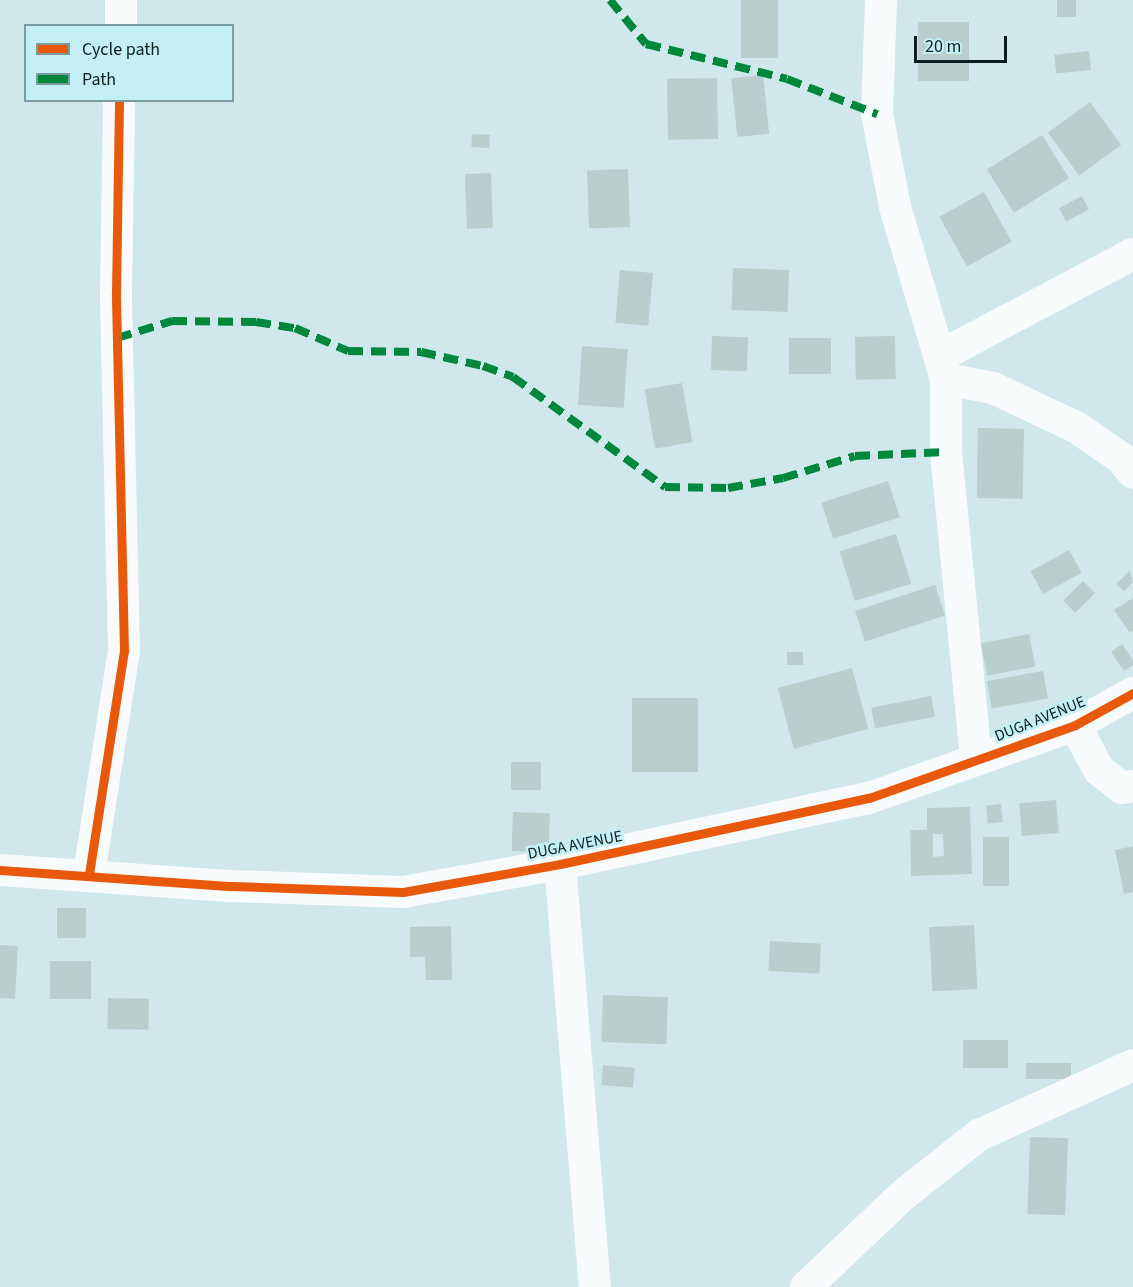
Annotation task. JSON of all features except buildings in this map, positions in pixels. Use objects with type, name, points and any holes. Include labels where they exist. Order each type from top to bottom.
[{"type":"street","points":[[121,0],[121,24]]},
{"type":"street","points":[[881,0],[877,114],[895,207],[943,368],[946,452],[976,760]]},
{"type":"street","points":[[89,874],[124,651],[116,292],[119,102]]},
{"type":"street","points":[[943,368],[1133,254]]},
{"type":"street","points":[[943,368],[993,388],[1076,427],[1121,458],[1133,473]]},
{"type":"street","name":"DUGA AVENUE","points":[[0,870],[89,874],[231,886],[404,892],[560,864],[868,798],[1075,725],[1133,693]]},
{"type":"street","points":[[1075,725],[1098,770],[1122,788],[1133,786]]},
{"type":"street","points":[[560,864],[595,1287]]},
{"type":"street","points":[[806,1287],[903,1195],[979,1135],[1133,1065]]},
{"type":"marked path","points":[[610,0],[646,44],[787,79],[877,114]]},
{"type":"marked path","points":[[117,338],[172,321],[256,322],[295,328],[348,351],[421,352],[483,366],[513,377],[665,487],[728,488],[783,478],[855,456],[946,452]]},
{"type":"cycle path","points":[[89,874],[124,651],[116,293],[119,102]]},
{"type":"cycle path","points":[[0,870],[231,886],[403,892],[560,864],[869,798],[1075,725],[1133,693]]}]
